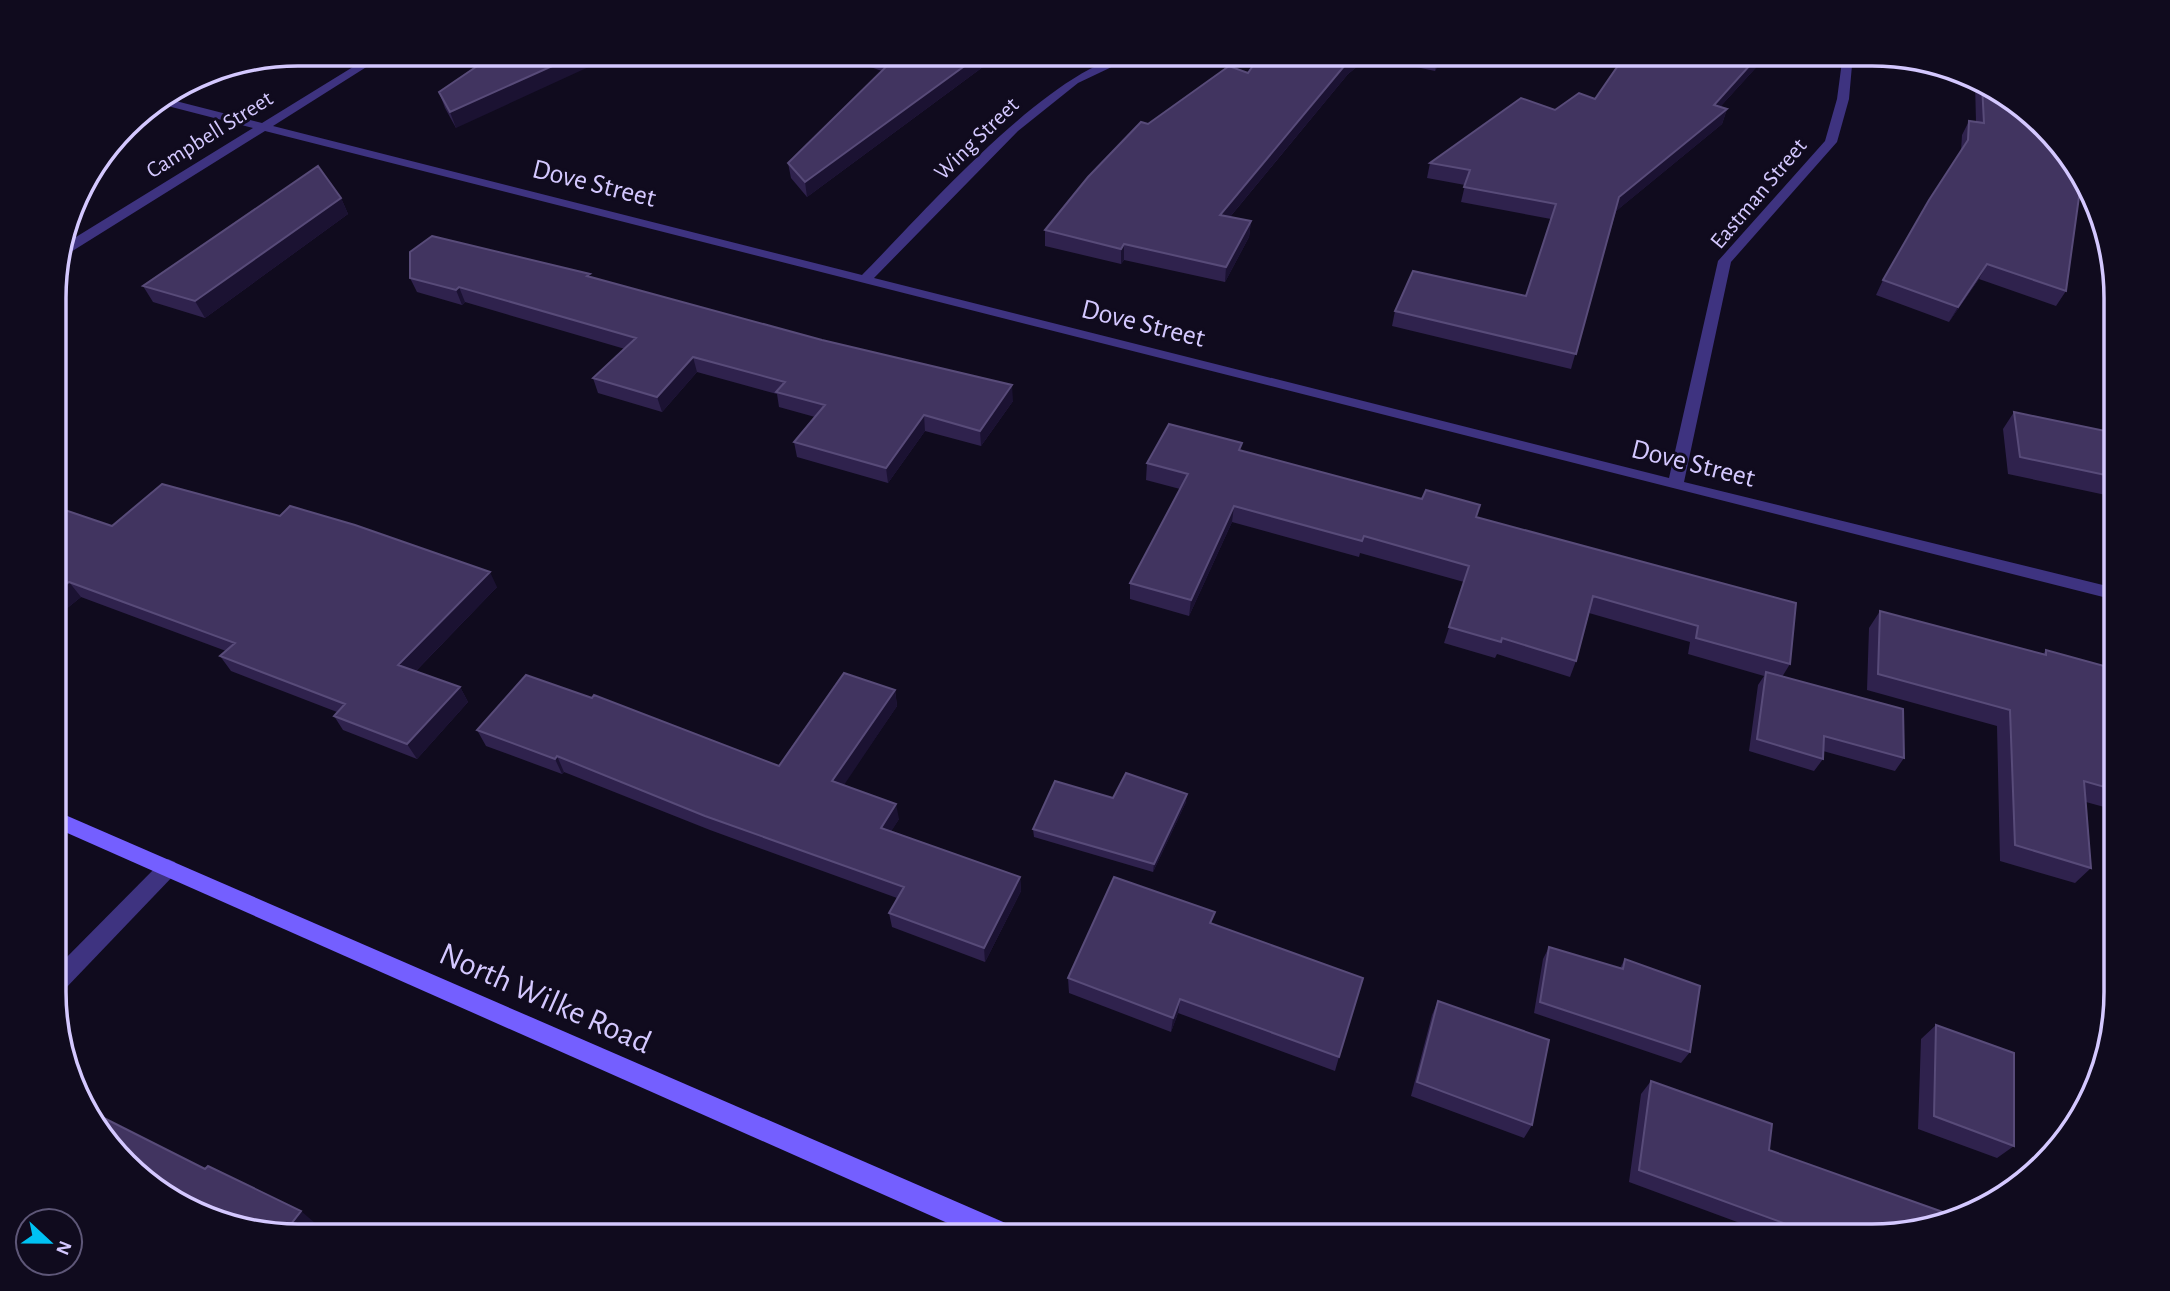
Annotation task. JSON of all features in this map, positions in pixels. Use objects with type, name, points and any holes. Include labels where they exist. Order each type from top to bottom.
[{"type":"main road","name":"North Wilke Road","points":[[66,822],[978,1224]]},
{"type":"street","name":"Campbell Street","points":[[73,244],[362,66]]},
{"type":"street","name":"Wing Street","points":[[866,278],[1014,129],[1074,82],[1108,66]]},
{"type":"street","name":"Eastman Street","points":[[1675,485],[1725,261],[1831,142],[1843,99],[1847,66]]},
{"type":"street","name":"Dove Street","points":[[173,104],[2103,591]]},
{"type":"street","points":[[66,973],[168,868]]},
{"type":"building","points":[[477,66],[552,66],[450,112],[439,92]]},
{"type":"building","points":[[887,66],[964,66],[805,182],[788,163]]},
{"type":"building","points":[[1229,66],[1248,73],[1253,66],[1344,66],[1220,215],[1251,221],[1226,267],[1124,244],[1121,249],[1045,230],[1088,177],[1141,122],[1148,124]]},
{"type":"building","points":[[1618,66],[1749,66],[1714,105],[1727,109],[1619,197],[1576,354],[1395,311],[1413,271],[1526,296],[1556,204],[1464,187],[1470,170],[1430,163],[1521,98],[1555,110],[1579,93],[1595,99]]},
{"type":"building","points":[[1983,95],[2013,114],[2036,134],[2056,157],[2079,195],[2066,291],[1987,264],[1958,307],[1883,280],[1929,200],[1968,140],[1969,121],[1984,123]]},
{"type":"building","points":[[318,166],[341,198],[195,301],[143,286]]},
{"type":"building","points":[[432,236],[590,274],[587,276],[822,340],[1012,385],[980,431],[924,415],[886,468],[794,442],[825,405],[776,392],[785,382],[693,357],[657,397],[593,378],[636,338],[459,287],[456,290],[410,278],[410,252]]},
{"type":"building","points":[[2014,412],[2103,431],[2103,474],[2020,457]]},
{"type":"building","points":[[1169,424],[1242,443],[1239,450],[1422,499],[1426,490],[1480,505],[1476,517],[1796,603],[1790,664],[1696,638],[1698,626],[1593,596],[1576,661],[1502,638],[1501,642],[1449,627],[1469,566],[1364,536],[1362,541],[1234,506],[1191,600],[1130,583],[1188,474],[1147,463]]},
{"type":"building","points":[[162,484],[280,516],[290,506],[355,525],[490,572],[398,665],[460,687],[407,744],[334,716],[345,704],[220,656],[235,643],[69,582],[66,584],[66,510],[112,526]]},
{"type":"building","points":[[1880,611],[2046,655],[2046,650],[2103,666],[2103,787],[2084,781],[2091,868],[2015,845],[2010,710],[1878,674]]},
{"type":"building","points":[[1766,672],[1903,709],[1904,758],[1824,736],[1823,759],[1757,739]]},
{"type":"building","points":[[844,673],[895,690],[832,781],[896,804],[881,828],[1020,877],[984,948],[889,913],[904,887],[705,816],[557,756],[555,759],[477,730],[526,675],[592,698],[594,695],[779,766]]},
{"type":"building","points":[[1126,773],[1187,794],[1154,864],[1033,829],[1055,781],[1113,798]]},
{"type":"building","points":[[1114,877],[1215,912],[1210,923],[1363,978],[1339,1057],[1180,999],[1173,1018],[1068,978]]},
{"type":"building","points":[[1549,947],[1623,969],[1625,959],[1700,986],[1690,1052],[1540,1002]]},
{"type":"building","points":[[1438,1001],[1549,1040],[1532,1125],[1417,1082]]},
{"type":"building","points":[[1936,1025],[2014,1053],[2014,1146],[1934,1116]]},
{"type":"building","points":[[1651,1081],[1772,1124],[1769,1150],[1944,1212],[1887,1224],[1786,1224],[1639,1170]]},
{"type":"building","points":[[103,1118],[205,1169],[208,1166],[301,1211],[291,1224],[268,1223],[209,1207],[157,1177],[124,1146]]}]
